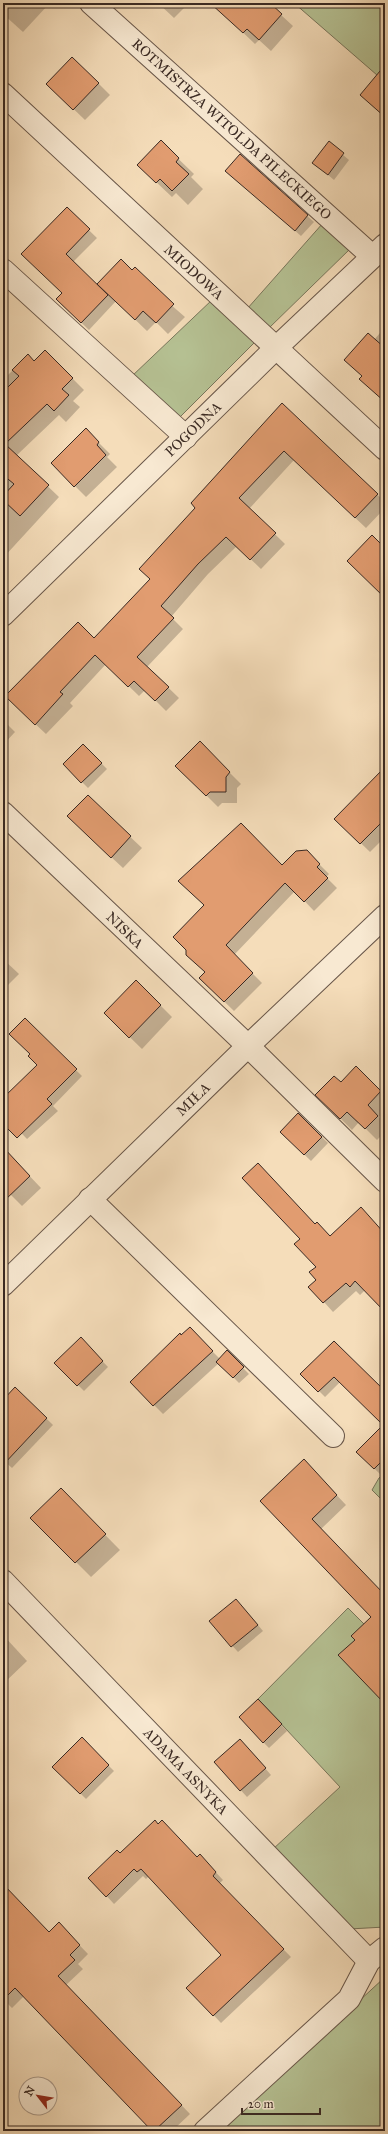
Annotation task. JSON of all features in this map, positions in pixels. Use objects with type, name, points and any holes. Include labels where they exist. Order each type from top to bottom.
[{"type":"street","name":"ROTMISTRZA WITOLDA PILECKIEGO","points":[[91,3],[379,250]]},
{"type":"street","name":"MIODOWA","points":[[3,94],[385,449]]},
{"type":"street","name":"POGODNA","points":[[3,615],[277,347],[379,250]]},
{"type":"street","points":[[3,270],[186,437]]},
{"type":"street","name":"NISKA","points":[[3,813],[248,1046],[385,1181]]},
{"type":"street","name":"MIŁA","points":[[3,1285],[248,1046],[385,916]]},
{"type":"street","points":[[90,1199],[333,1436]]},
{"type":"street","name":"ADAMA ASNYKA","points":[[3,1581],[377,1954]]},
{"type":"street","points":[[205,2131],[349,1999],[377,1954]]},
{"type":"green space","points":[[294,3],[385,3],[385,82]]},
{"type":"green space","points":[[323,223],[351,248],[269,328],[247,309]]},
{"type":"green space","points":[[213,299],[257,340],[178,419],[131,377]]},
{"type":"green space","points":[[385,1473],[385,1503],[372,1490],[379,1478]]},
{"type":"green space","points":[[348,1608],[385,1645],[385,1927],[349,1929],[272,1850],[340,1787],[258,1699]]},
{"type":"green space","points":[[384,1978],[385,2131],[218,2131]]},
{"type":"building","points":[[210,3],[270,3],[282,14],[259,40],[247,29],[243,33]]},
{"type":"building","points":[[72,57],[99,83],[73,110],[46,84]]},
{"type":"building","points":[[385,65],[385,117],[360,95]]},
{"type":"building","points":[[161,140],[179,158],[176,162],[189,174],[172,191],[160,179],[156,183],[137,165]]},
{"type":"building","points":[[329,141],[344,153],[328,175],[312,163]]},
{"type":"building","points":[[240,154],[308,215],[295,231],[225,171]]},
{"type":"building","points":[[67,207],[90,229],[66,254],[108,295],[81,323],[56,299],[62,293],[21,254]]},
{"type":"building","points":[[121,259],[132,270],[135,267],[174,304],[156,323],[143,311],[135,320],[97,284]]},
{"type":"building","points":[[368,333],[385,348],[385,402],[359,379],[362,376],[344,360]]},
{"type":"building","points":[[45,350],[73,378],[62,389],[69,395],[54,411],[47,404],[5,444],[49,485],[20,516],[3,500],[3,496],[14,484],[3,475],[3,392],[19,376],[12,370],[28,354],[34,361]]},
{"type":"building","points":[[282,403],[378,494],[355,518],[284,451],[239,498],[276,533],[250,560],[226,537],[198,564],[161,606],[174,618],[137,657],[169,687],[155,701],[134,681],[128,687],[95,655],[60,692],[63,694],[35,725],[5,696],[78,622],[94,638],[150,579],[139,569],[195,508],[191,503]]},
{"type":"building","points":[[86,428],[99,442],[97,445],[106,455],[74,487],[51,463]]},
{"type":"building","points":[[372,535],[385,548],[385,598],[347,561]]},
{"type":"building","points":[[200,741],[230,772],[226,777],[226,792],[210,792],[206,796],[175,766]]},
{"type":"building","points":[[83,744],[102,763],[81,783],[63,764]]},
{"type":"building","points":[[385,767],[385,819],[360,844],[334,819]]},
{"type":"building","points":[[88,795],[131,836],[111,858],[67,816]]},
{"type":"building","points":[[241,823],[282,865],[296,851],[307,850],[320,864],[317,867],[328,878],[304,902],[285,883],[226,945],[253,973],[224,1002],[199,978],[205,972],[186,955],[186,950],[173,937],[204,905],[178,881]]},
{"type":"building","points":[[136,980],[161,1005],[129,1038],[104,1013]]},
{"type":"building","points":[[25,1018],[77,1069],[47,1099],[52,1104],[17,1138],[3,1124],[3,1098],[37,1065],[28,1056],[30,1054],[9,1034]]},
{"type":"building","points":[[356,1066],[381,1091],[368,1105],[378,1116],[365,1129],[347,1112],[340,1119],[315,1095],[334,1076],[341,1082]]},
{"type":"building","points":[[298,1113],[322,1137],[304,1155],[280,1132]]},
{"type":"building","points":[[3,1147],[30,1176],[3,1202]]},
{"type":"building","points":[[258,1163],[315,1224],[317,1222],[330,1236],[361,1207],[385,1234],[385,1312],[355,1281],[350,1287],[346,1283],[323,1303],[308,1287],[316,1280],[309,1272],[316,1267],[294,1244],[300,1239],[242,1178]]},
{"type":"building","points":[[190,1327],[213,1351],[153,1406],[130,1382],[180,1333],[181,1335]]},
{"type":"building","points":[[81,1337],[103,1361],[77,1386],[54,1363]]},
{"type":"building","points":[[334,1341],[385,1391],[385,1458],[374,1469],[356,1452],[383,1425],[334,1377],[318,1392],[300,1374]]},
{"type":"building","points":[[227,1350],[244,1367],[233,1378],[216,1362]]},
{"type":"building","points":[[15,1387],[47,1418],[3,1465],[3,1400]]},
{"type":"building","points":[[304,1459],[337,1495],[312,1519],[385,1595],[385,1704],[338,1655],[355,1640],[351,1636],[371,1617],[260,1501]]},
{"type":"building","points":[[61,1488],[106,1534],[75,1563],[30,1518]]},
{"type":"building","points":[[236,1599],[258,1625],[231,1647],[209,1621]]},
{"type":"building","points":[[258,1699],[282,1724],[263,1743],[239,1717]]},
{"type":"building","points":[[82,1737],[109,1765],[80,1794],[52,1767]]},
{"type":"building","points":[[240,1739],[266,1768],[240,1791],[214,1762]]},
{"type":"building","points":[[155,1820],[158,1824],[162,1820],[197,1857],[200,1854],[216,1872],[213,1876],[284,1949],[213,2016],[186,1988],[221,1955],[141,1869],[137,1872],[134,1869],[106,1897],[88,1878],[117,1850],[120,1853]]},
{"type":"building","points":[[3,1884],[49,1932],[59,1922],[80,1945],[70,1955],[75,1960],[58,1976],[182,2105],[154,2131],[152,2131],[15,1988],[3,2000]]}]
